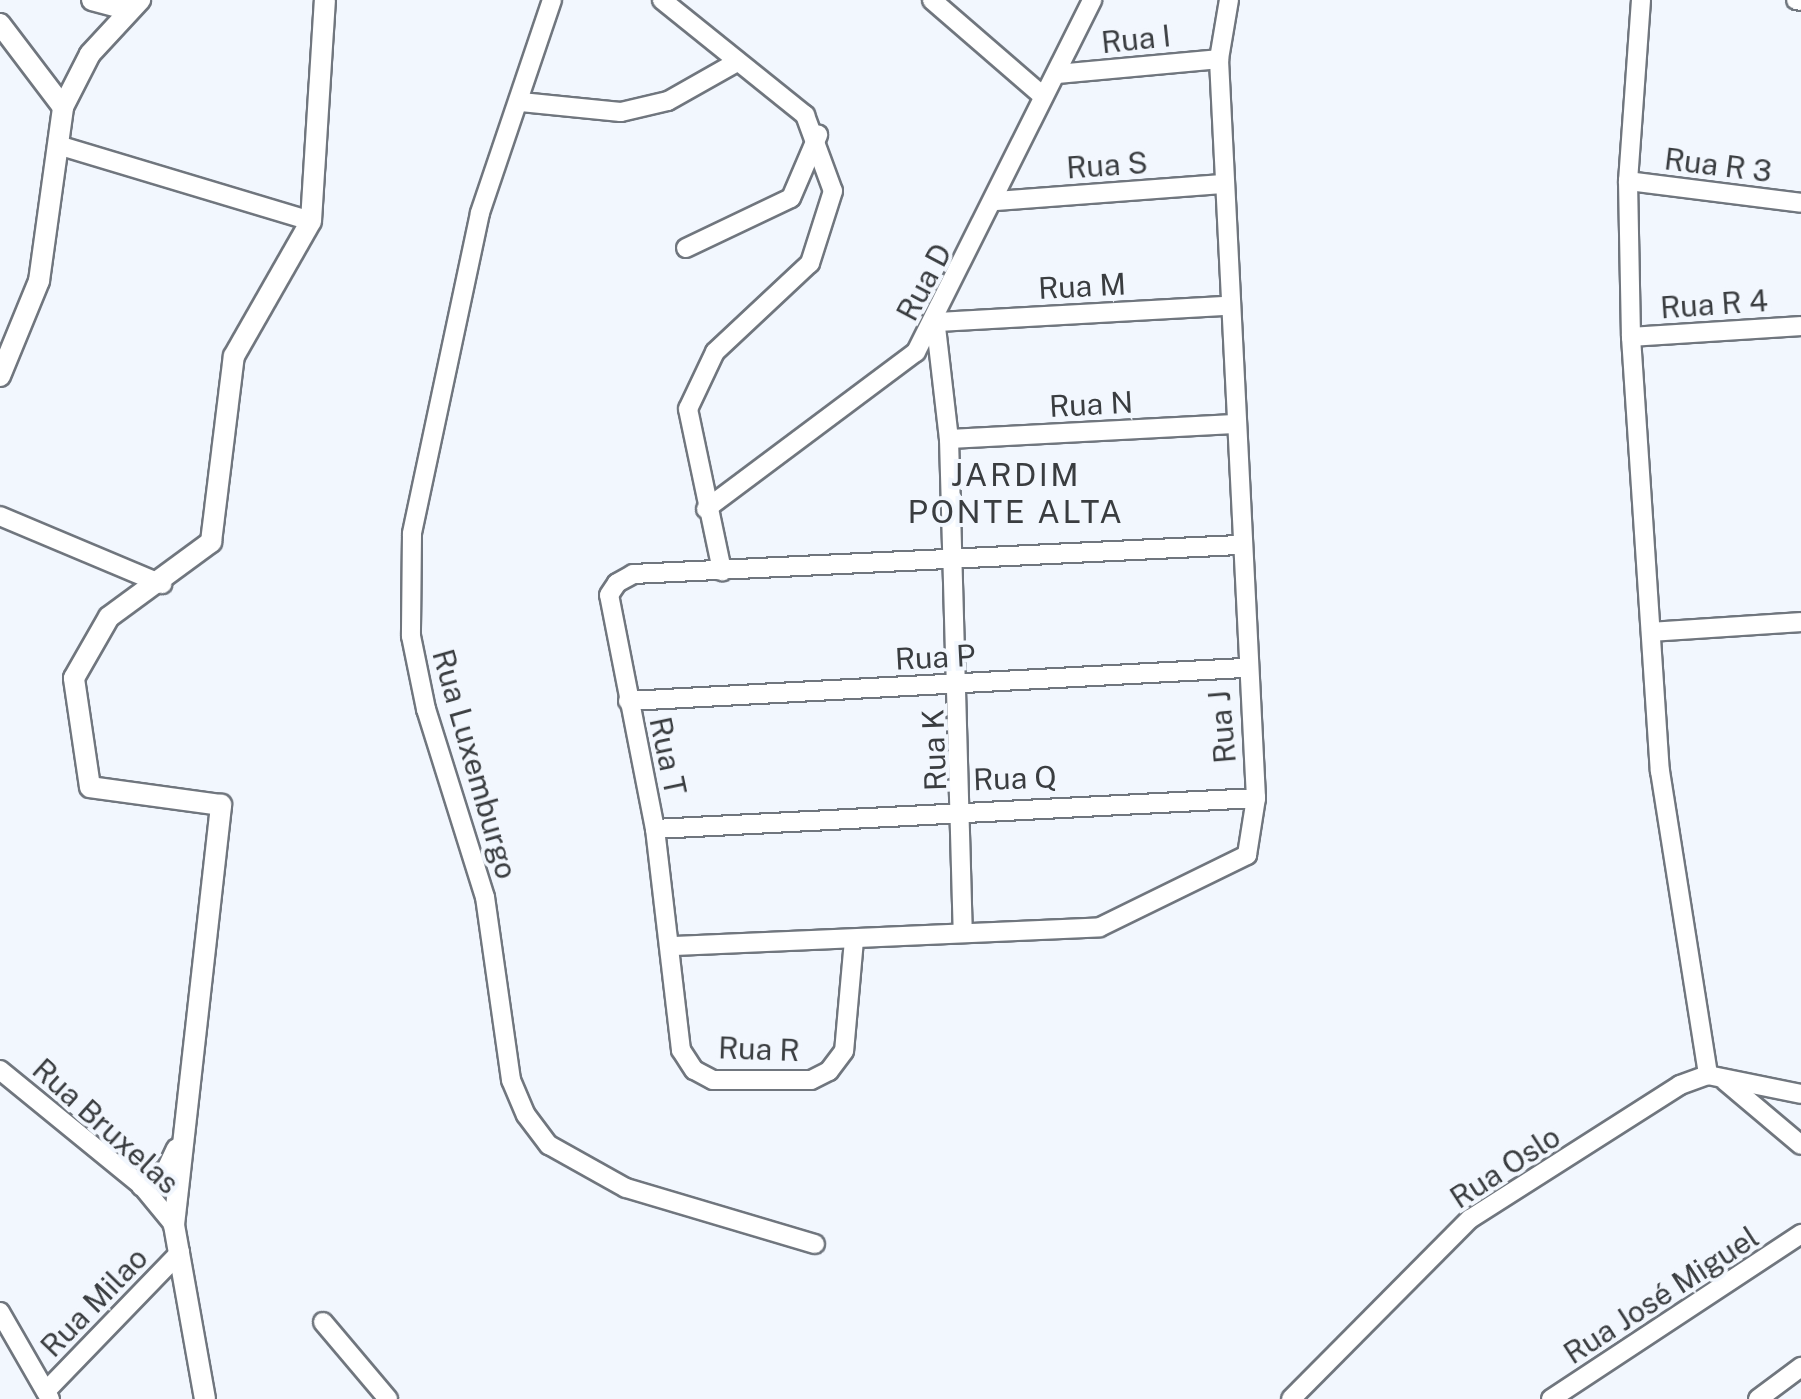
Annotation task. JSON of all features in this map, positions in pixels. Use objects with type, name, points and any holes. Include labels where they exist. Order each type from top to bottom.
[{"type":"street","points":[[92,0],[134,5]]},
{"type":"street","points":[[205,1399],[174,1225],[221,805],[90,786],[74,714],[88,641],[212,542],[234,356],[311,221],[325,0]]},
{"type":"street","name":"Rua Luxemburgo","points":[[552,0],[521,102],[480,213],[412,534],[411,636],[485,897],[511,1080],[526,1116],[580,1166],[815,1244]]},
{"type":"street","points":[[662,0],[790,100],[818,134],[833,191],[825,237],[792,287],[715,352],[688,408],[706,509],[722,571]]},
{"type":"street","points":[[932,0],[1043,96]]},
{"type":"street","name":"Rua D","points":[[706,509],[916,352],[937,324],[1092,0]]},
{"type":"street","name":"Rua J","points":[[672,946],[963,932],[1068,932],[1132,915],[1247,855],[1256,798],[1244,668],[1219,58],[1229,0]]},
{"type":"street","points":[[1641,0],[1628,181],[1632,337],[1670,850],[1712,1076],[1801,1145]]},
{"type":"street","points":[[0,376],[40,281],[61,146],[62,107],[90,54],[134,5]]},
{"type":"street","points":[[0,24],[62,107]]},
{"type":"street","name":"Rua I","points":[[1058,74],[1219,58]]},
{"type":"street","points":[[521,102],[622,112],[668,101],[737,62]]},
{"type":"street","points":[[686,248],[791,198],[818,134]]},
{"type":"street","points":[[61,146],[311,221]]},
{"type":"street","name":"Rua R 3","points":[[1628,181],[1801,203]]},
{"type":"street","name":"Rua S","points":[[995,200],[1223,184]]},
{"type":"street","name":"Rua M","points":[[937,324],[1228,306]]},
{"type":"street","name":"Rua K","points":[[937,324],[950,439],[964,807],[963,932]]},
{"type":"street","name":"Rua R 4","points":[[1632,337],[1801,326]]},
{"type":"street","name":"Rua N","points":[[950,439],[1235,424]]},
{"type":"street","points":[[0,516],[162,584]]},
{"type":"street","name":"Rua T","points":[[681,1050],[656,829],[610,595],[617,583],[722,571],[1239,545]]},
{"type":"street","points":[[1651,632],[1801,622]]},
{"type":"street","name":"Rua P","points":[[628,701],[1244,668]]},
{"type":"street","name":"Rua Q","points":[[656,829],[964,807],[1256,798]]},
{"type":"street","name":"Rua R","points":[[681,1050],[713,1080],[811,1080],[830,1071],[844,1051],[854,940]]},
{"type":"street","name":"Rua Bruxelas","points":[[0,1070],[142,1186],[174,1225]]},
{"type":"street","points":[[1712,1076],[1801,1094]]},
{"type":"street","name":"Rua Oslo","points":[[1291,1399],[1470,1218],[1680,1085],[1712,1076]]},
{"type":"street","points":[[142,1186],[167,1170],[181,1140]]},
{"type":"street","name":"Rua José Miguel","points":[[1551,1399],[1801,1234]]},
{"type":"street","name":"Rua Milao","points":[[48,1395],[180,1252]]},
{"type":"street","points":[[0,1312],[48,1395]]},
{"type":"street","points":[[323,1322],[388,1399]]},
{"type":"street","points":[[1758,1399],[1801,1366]]},
{"type":"district","name":"JARDIM PONTE ALTA","points":[[1016,494]]}]
